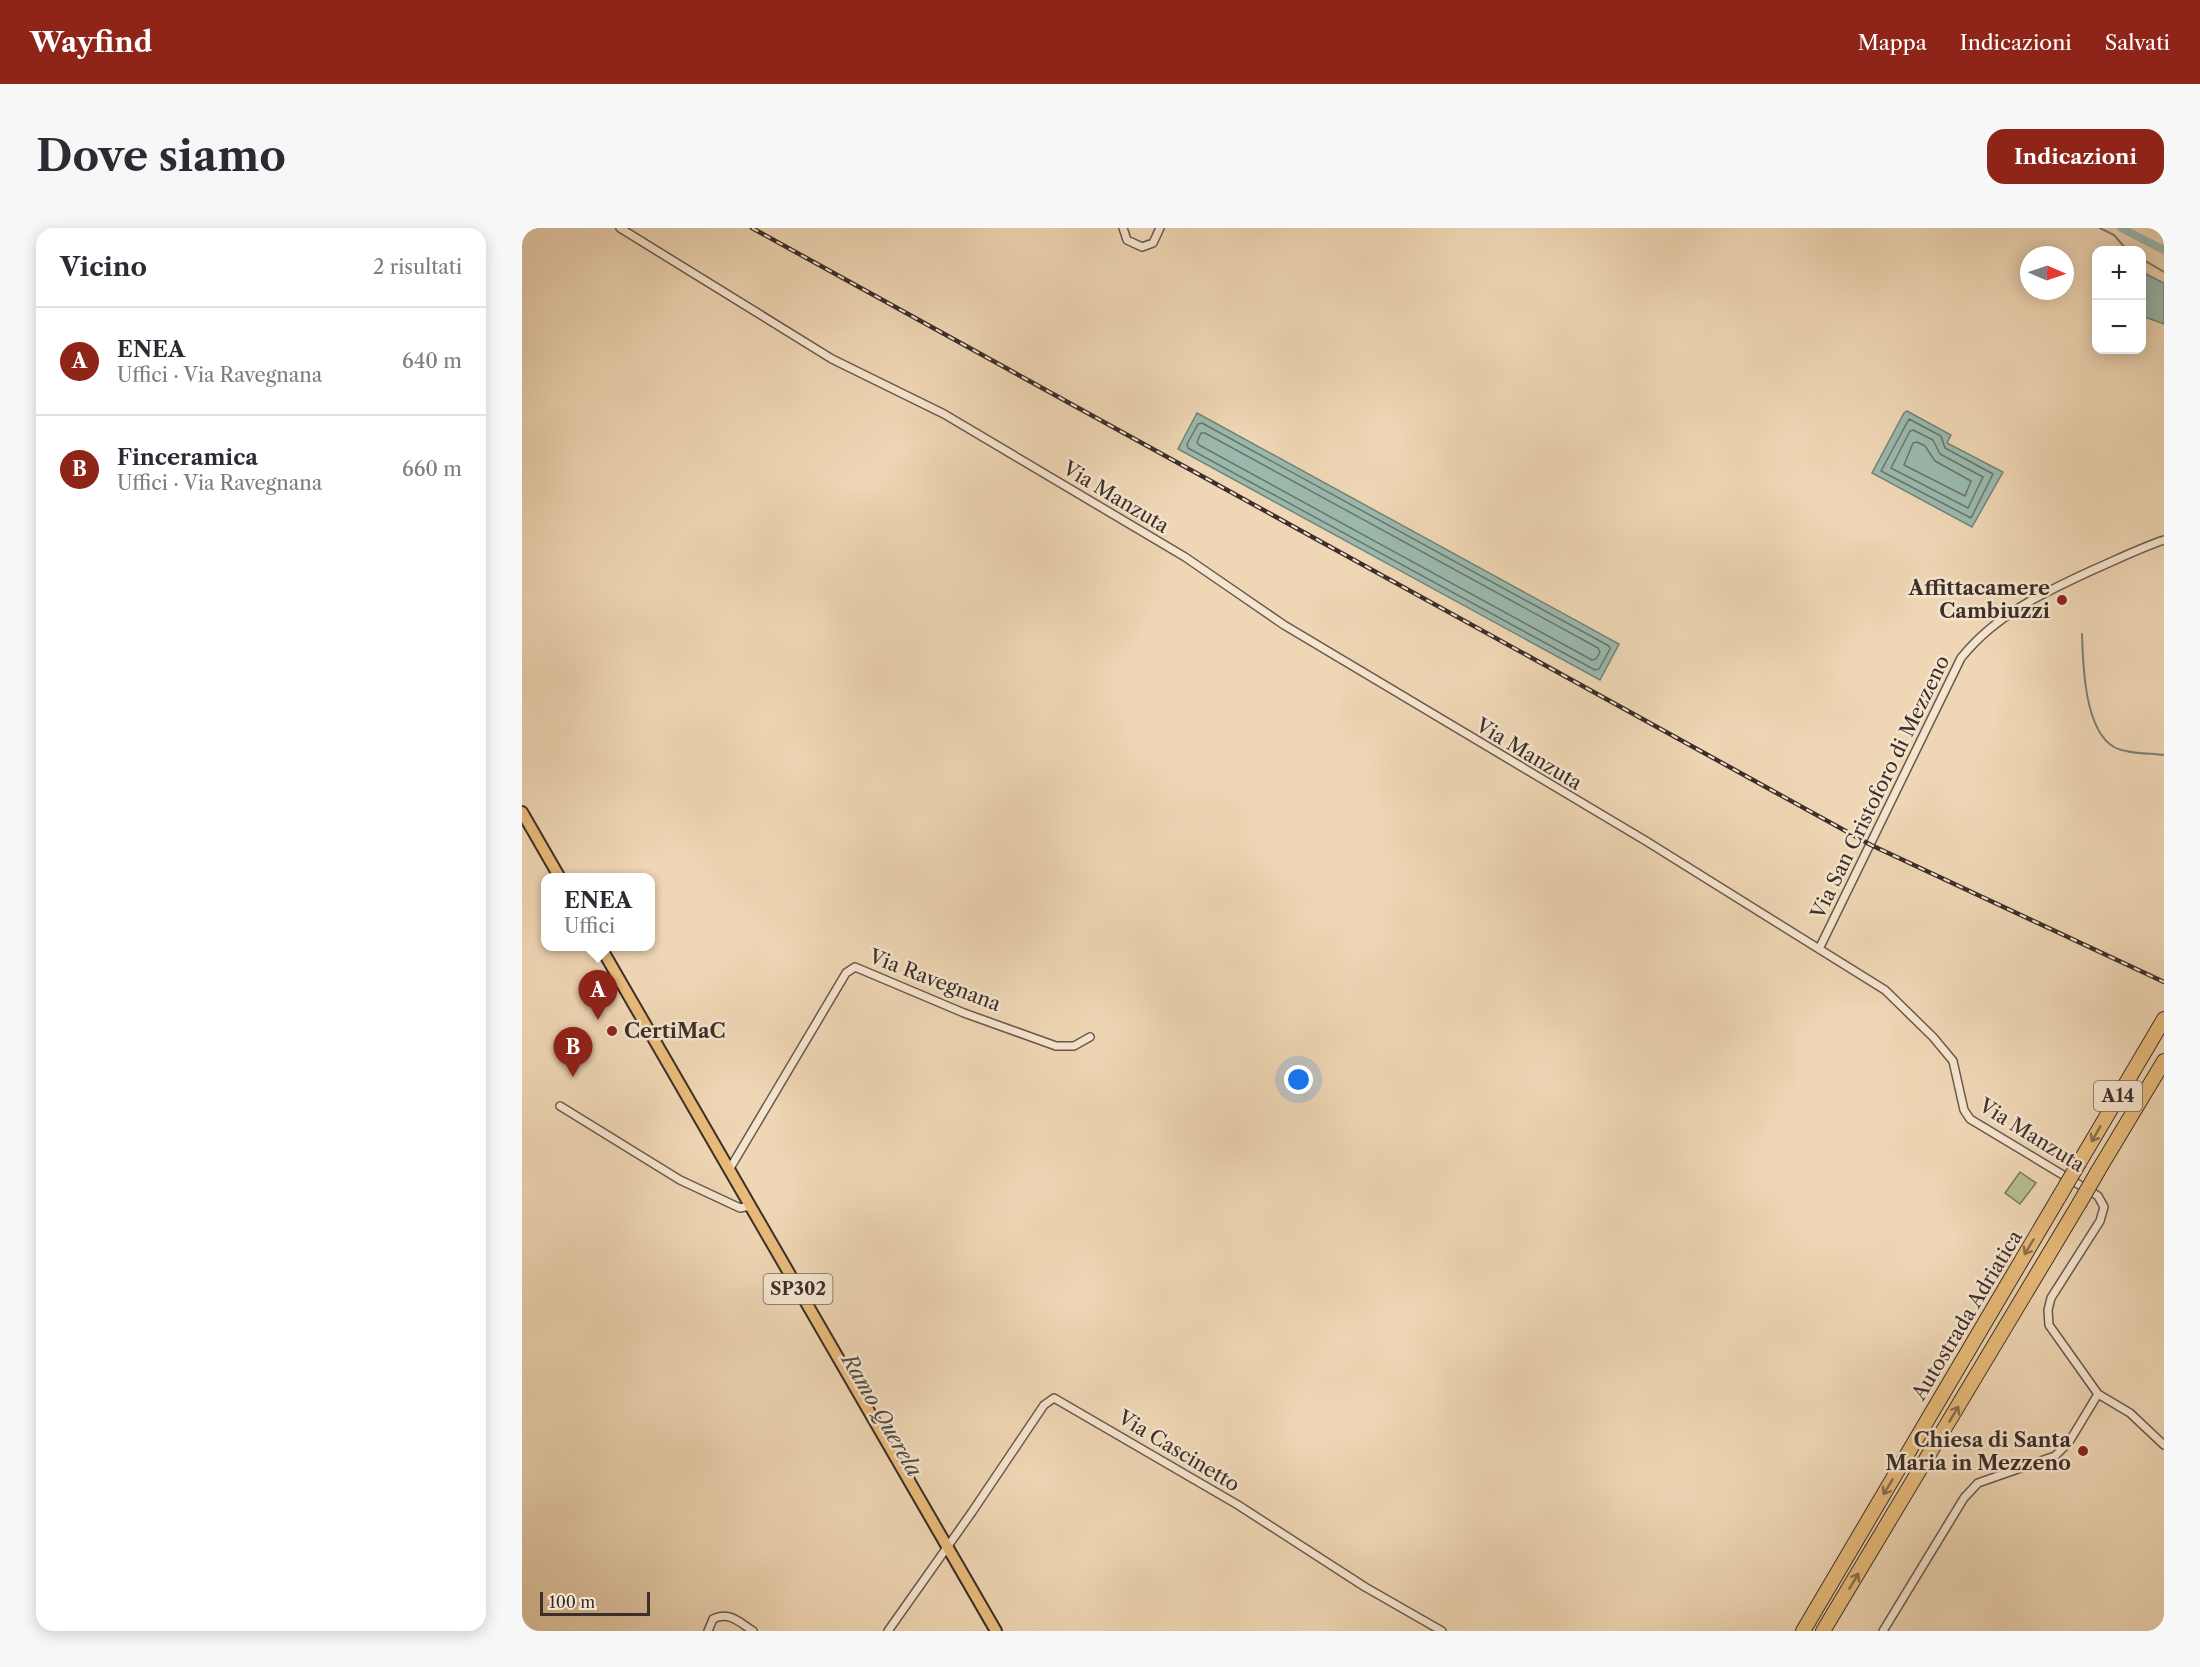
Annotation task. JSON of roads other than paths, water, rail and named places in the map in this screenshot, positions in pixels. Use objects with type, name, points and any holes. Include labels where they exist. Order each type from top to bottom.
[{"type":"highway","name":"Autostrada Adriatica","points":[[1803,1631],[2161,1024]]},
{"type":"highway","name":"Autostrada Adriatica","points":[[1823,1631],[2164,1061]]},
{"type":"main road","points":[[522,812],[557,873]]},
{"type":"main road","name":"SP302","points":[[603,951],[996,1631]]},
{"type":"street","name":"Via Manzuta","points":[[620,228],[832,359],[944,414],[1185,557],[1284,625],[1646,841],[1885,990],[1933,1037],[1953,1061],[1964,1110],[1970,1119],[2098,1196],[2104,1207],[2100,1221],[2051,1298],[2048,1310],[2049,1325],[2098,1394],[2130,1413],[2164,1445]]},
{"type":"street","points":[[1123,228],[1126,240],[1142,248],[1153,243],[1160,228]]},
{"type":"street","name":"Via San Cristoforo di Mezzeno","points":[[1819,949],[1960,658],[1976,639],[2039,594],[2164,540]]},
{"type":"street","name":"Via Ravegnana","points":[[729,1170],[846,973],[855,967],[964,1013],[1056,1046],[1074,1046],[1090,1036]]},
{"type":"street","points":[[560,1106],[680,1180],[740,1208],[750,1206]]},
{"type":"street","points":[[1883,1631],[1964,1498],[1978,1483],[2055,1456],[2069,1442],[2098,1394]]},
{"type":"street","name":"Via Cascinetto","points":[[947,1546],[1044,1405],[1053,1398],[1238,1505],[1365,1587],[1442,1631]]},
{"type":"street","points":[[888,1631],[947,1546]]},
{"type":"street","points":[[708,1631],[713,1619],[722,1615],[730,1616],[753,1631]]},
{"type":"water","points":[[2146,274],[2164,283],[2164,324],[2146,317]]},
{"type":"water","points":[[1907,411],[1951,435],[1947,443],[2003,472],[1972,527],[1872,473]]},
{"type":"water","points":[[1197,413],[1619,644],[1600,680],[1178,449]]},
{"type":"waterway","points":[[2100,228],[2114,235],[2124,246]]},
{"type":"waterway","points":[[2121,228],[2164,250]]},
{"type":"waterway","points":[[2146,261],[2164,272]]},
{"type":"waterway","points":[[2082,634],[2087,695],[2096,726],[2104,738],[2114,747],[2125,751],[2164,755]]},
{"type":"waterway","name":"Ramo Querela","points":[[763,1239],[989,1631]]},
{"type":"railway","points":[[752,228],[1871,845],[2164,982]]},
{"type":"place","name":"Affittacamere Cambiuzzi","points":[[2062,600]]},
{"type":"place","name":"ENEA","points":[[598,1020]]},
{"type":"place","name":"CertiMaC","points":[[612,1031]]},
{"type":"place","name":"Finceramica","points":[[573,1077]]},
{"type":"place","name":"Chiesa di Santa Maria in Mezzeno","points":[[2083,1451]]}]
